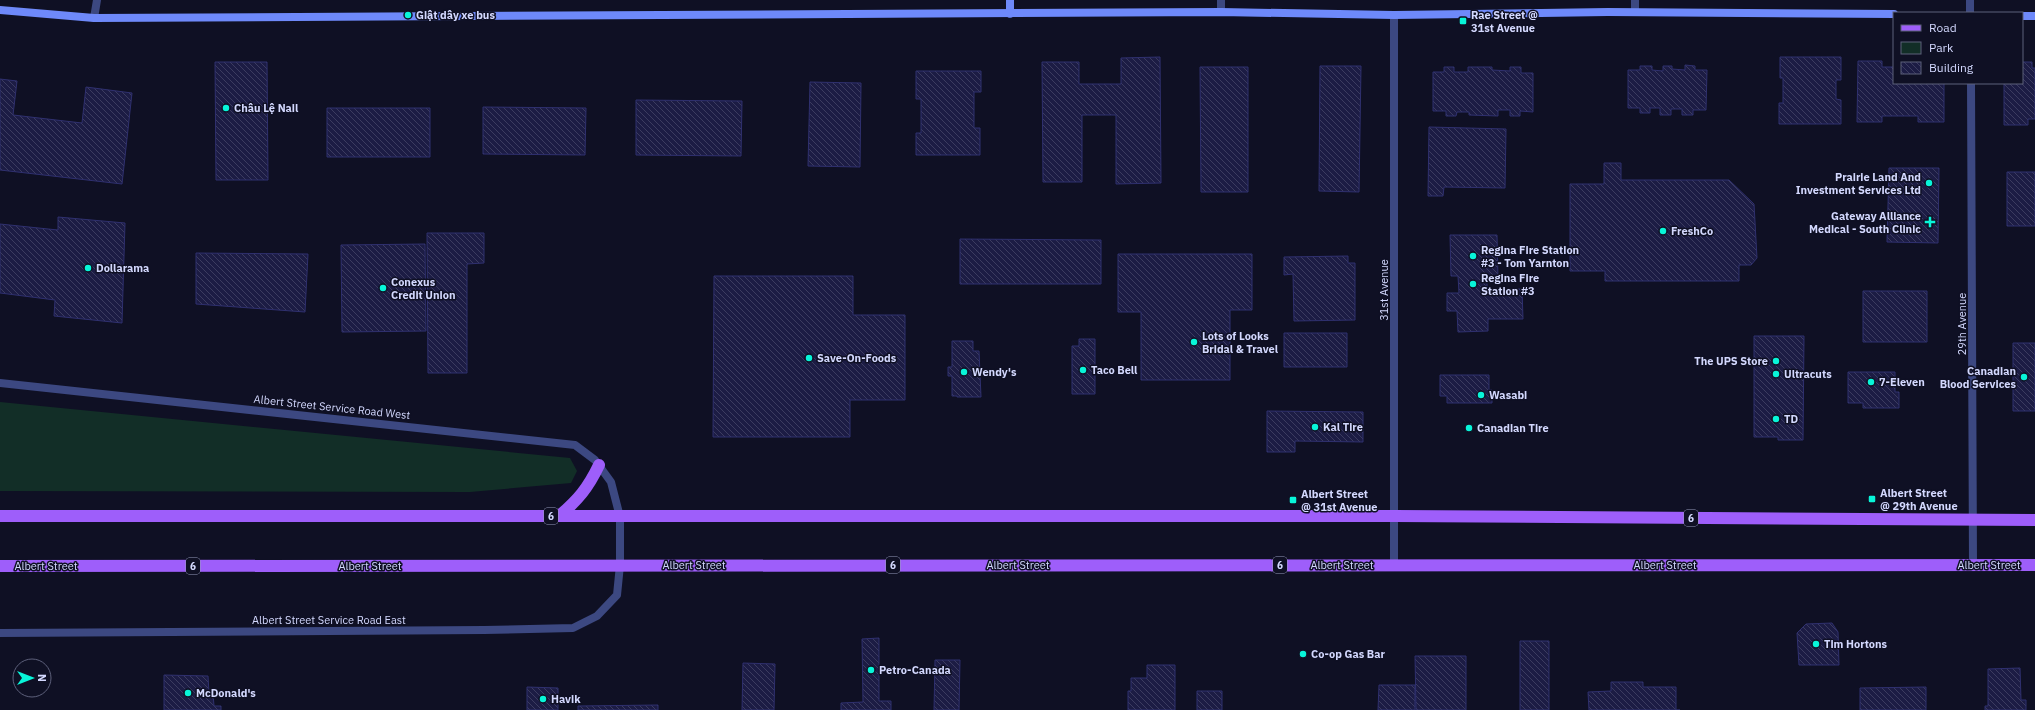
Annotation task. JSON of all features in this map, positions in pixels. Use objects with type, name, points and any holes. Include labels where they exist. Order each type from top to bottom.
[{"type":"main road","points":[[559,516],[585,490],[599,465]]},
{"type":"main road","name":"6","points":[[0,516],[1395,516],[2035,520]]},
{"type":"main road","name":"Albert Street","points":[[0,566],[2035,566]]},
{"type":"street","points":[[94,18],[97,0]]},
{"type":"street","points":[[1010,0],[1010,14]]},
{"type":"street","points":[[1221,0],[1221,12]]},
{"type":"street","points":[[1635,0],[1635,12]]},
{"type":"street","points":[[1970,0],[1970,12]]},
{"type":"street","points":[[0,10],[94,18],[414,15],[1010,14],[1221,12],[1394,15],[1635,12],[1893,14]]},
{"type":"street","name":"31st Avenue","points":[[1394,15],[1394,565]]},
{"type":"street","points":[[2023,16],[2035,16]]},
{"type":"street","name":"29th Avenue","points":[[1971,84],[1974,565]]},
{"type":"street","name":"Albert Street Service Road West","points":[[0,383],[575,445],[595,460],[611,482],[620,517]]},
{"type":"street","name":"Albert Street Service Road East","points":[[0,633],[484,630],[573,628],[597,616],[617,595],[620,565],[620,517]]},
{"type":"green space","points":[[0,402],[570,458],[577,471],[571,483],[470,492],[0,491]]},
{"type":"building","points":[[1160,57],[1161,183],[1116,184],[1116,115],[1082,115],[1082,182],[1043,182],[1042,62],[1079,62],[1079,84],[1121,84],[1121,58]]},
{"type":"building","points":[[1780,57],[1841,57],[1841,80],[1836,80],[1836,99],[1841,100],[1841,124],[1779,124],[1779,103],[1783,103],[1783,78],[1780,78]]},
{"type":"building","points":[[1858,61],[1882,61],[1882,67],[1893,67],[1893,84],[1944,84],[1944,122],[1918,122],[1918,116],[1882,116],[1882,122],[1857,122]]},
{"type":"building","points":[[215,62],[267,62],[268,180],[216,180]]},
{"type":"building","points":[[2023,62],[2032,62],[2032,68],[2035,68],[2035,119],[2028,119],[2028,125],[2004,125],[2004,84],[2023,84]]},
{"type":"building","points":[[1685,65],[1695,66],[1695,70],[1707,70],[1706,110],[1693,110],[1693,115],[1682,115],[1682,109],[1671,109],[1671,115],[1660,115],[1660,108],[1650,108],[1650,113],[1640,113],[1640,108],[1628,108],[1628,70],[1640,70],[1640,66],[1652,66],[1652,70],[1663,71],[1663,66],[1672,66],[1672,69],[1685,70]]},
{"type":"building","points":[[1320,66],[1361,66],[1359,192],[1319,191]]},
{"type":"building","points":[[1200,67],[1248,67],[1248,192],[1201,192]]},
{"type":"building","points":[[1444,67],[1454,67],[1454,72],[1468,72],[1468,67],[1492,67],[1492,70],[1510,71],[1510,67],[1521,67],[1521,73],[1533,73],[1533,112],[1520,111],[1520,116],[1510,116],[1510,110],[1498,110],[1498,116],[1469,115],[1469,112],[1457,112],[1456,116],[1446,116],[1446,111],[1433,111],[1433,72],[1444,72]]},
{"type":"building","points":[[916,71],[981,71],[981,92],[974,92],[974,128],[980,128],[980,155],[916,155],[916,133],[921,133],[921,99],[916,99]]},
{"type":"building","points":[[0,79],[17,81],[13,115],[82,123],[86,87],[132,93],[122,184],[0,170]]},
{"type":"building","points":[[810,82],[861,83],[860,167],[808,166]]},
{"type":"building","points":[[636,100],[742,101],[741,156],[636,155]]},
{"type":"building","points":[[483,107],[586,108],[585,155],[483,154]]},
{"type":"building","points":[[327,108],[430,108],[430,157],[327,157]]},
{"type":"building","points":[[1429,127],[1506,129],[1505,188],[1444,187],[1443,196],[1428,196]]},
{"type":"building","name":"FreshCo","points":[[1604,163],[1621,163],[1621,180],[1729,180],[1754,204],[1757,258],[1751,265],[1739,265],[1739,281],[1605,281],[1605,271],[1570,271],[1570,184],[1604,184]]},
{"type":"building","points":[[1889,168],[1939,168],[1938,243],[1887,242]]},
{"type":"building","points":[[2007,172],[2035,172],[2035,226],[2007,226]]},
{"type":"building","points":[[58,217],[125,223],[122,323],[54,316],[55,300],[0,293],[0,224],[58,230]]},
{"type":"building","points":[[427,233],[484,233],[484,263],[467,264],[467,373],[428,373]]},
{"type":"building","name":"Regina Fire Station #3","points":[[1450,235],[1497,235],[1498,279],[1487,279],[1487,289],[1522,289],[1523,319],[1488,319],[1488,331],[1458,332],[1457,311],[1447,311],[1447,293],[1459,293],[1458,276],[1451,276]]},
{"type":"building","points":[[960,239],[1101,240],[1101,284],[960,284]]},
{"type":"building","name":"Conexus Credit Union","points":[[425,244],[426,331],[342,332],[341,245]]},
{"type":"building","points":[[196,253],[308,254],[305,312],[196,304]]},
{"type":"building","points":[[1118,254],[1252,254],[1252,310],[1230,310],[1230,380],[1141,380],[1141,312],[1118,312]]},
{"type":"building","points":[[1348,256],[1348,263],[1355,263],[1355,320],[1294,321],[1293,274],[1284,275],[1284,257]]},
{"type":"building","name":"Save-On-Foods","points":[[714,276],[853,276],[853,315],[905,315],[905,400],[850,400],[850,437],[713,437]]},
{"type":"building","points":[[1863,291],[1927,291],[1927,342],[1863,342]]},
{"type":"building","points":[[1284,333],[1347,333],[1347,367],[1284,367]]},
{"type":"building","points":[[1754,336],[1804,336],[1803,440],[1778,440],[1778,437],[1754,437]]},
{"type":"building","name":"Taco Bell","points":[[1079,339],[1095,339],[1095,394],[1072,394],[1072,346],[1079,346]]},
{"type":"building","name":"Wendy's","points":[[952,341],[973,341],[973,351],[979,351],[981,397],[952,396],[952,376],[948,376],[948,367],[952,367]]},
{"type":"building","name":"Canadian Blood Services","points":[[2013,343],[2035,343],[2035,411],[2013,411]]},
{"type":"building","name":"7-Eleven","points":[[1848,372],[1895,372],[1895,392],[1899,392],[1899,408],[1863,408],[1863,403],[1848,403]]},
{"type":"building","points":[[1440,375],[1489,375],[1489,390],[1492,390],[1492,403],[1447,403],[1447,396],[1440,396]]},
{"type":"building","name":"Kal Tire","points":[[1267,411],[1363,412],[1363,442],[1295,441],[1295,452],[1267,452]]},
{"type":"building","points":[[1832,623],[1838,632],[1839,665],[1799,665],[1797,633],[1806,624]]},
{"type":"building","name":"Petro-Canada","points":[[879,638],[879,701],[891,701],[891,710],[841,710],[841,703],[863,702],[862,639]]},
{"type":"building","points":[[1520,641],[1549,641],[1549,710],[1520,710]]},
{"type":"building","points":[[1415,656],[1466,656],[1466,710],[1416,710]]},
{"type":"building","points":[[935,660],[960,660],[959,710],[934,710]]},
{"type":"building","points":[[743,663],[775,664],[774,710],[742,710]]},
{"type":"building","points":[[1147,665],[1175,665],[1175,710],[1128,710],[1128,691],[1131,691],[1131,678],[1147,678]]},
{"type":"building","points":[[2020,668],[2021,700],[2026,700],[2026,710],[1985,710],[1985,706],[1988,706],[1988,669]]},
{"type":"building","name":"McDonald's","points":[[164,675],[208,676],[209,693],[213,693],[214,706],[221,706],[221,710],[164,710]]},
{"type":"building","points":[[1611,682],[1643,682],[1643,687],[1676,687],[1676,710],[1589,710],[1588,692],[1611,691]]},
{"type":"building","points":[[1379,685],[1415,685],[1415,710],[1378,710]]},
{"type":"building","name":"Havik","points":[[527,687],[558,688],[558,710],[527,710]]},
{"type":"building","points":[[1926,687],[1926,710],[1860,710],[1860,688]]},
{"type":"building","points":[[1197,691],[1222,691],[1222,710],[1197,710]]},
{"type":"building","points":[[658,705],[658,710],[578,710],[578,706]]},
{"type":"place","name":"Giật dây xe bus","points":[[408,15]]},
{"type":"place","name":"Rae Street @ 31st Avenue","points":[[1463,21]]},
{"type":"place","name":"Châu Lệ Nail","points":[[226,108]]},
{"type":"place","name":"Prairie Land And Investment Services Ltd","points":[[1929,183]]},
{"type":"place","name":"Gateway Alliance Medical - South Clinic","points":[[1930,222]]},
{"type":"place","name":"FreshCo","points":[[1663,231]]},
{"type":"place","name":"Regina Fire Station #3 - Tom Yarnton","points":[[1473,256]]},
{"type":"place","name":"Dollarama","points":[[88,268]]},
{"type":"place","name":"Regina Fire Station #3","points":[[1473,284]]},
{"type":"place","name":"Conexus Credit Union","points":[[383,288]]},
{"type":"place","name":"Lots of Looks Bridal & Travel","points":[[1194,342]]},
{"type":"place","name":"Save-On-Foods","points":[[809,358]]},
{"type":"place","name":"The UPS Store","points":[[1776,361]]},
{"type":"place","name":"Taco Bell","points":[[1083,370]]},
{"type":"place","name":"Wendy's","points":[[964,372]]},
{"type":"place","name":"Ultracuts","points":[[1776,374]]},
{"type":"place","name":"Canadian Blood Services","points":[[2024,377]]},
{"type":"place","name":"7-Eleven","points":[[1871,382]]},
{"type":"place","name":"Wasabi","points":[[1481,395]]},
{"type":"place","name":"TD","points":[[1776,419]]},
{"type":"place","name":"Kal Tire","points":[[1315,427]]},
{"type":"place","name":"Canadian Tire","points":[[1469,428]]},
{"type":"place","name":"Albert Street @ 29th Avenue","points":[[1872,499]]},
{"type":"place","name":"Albert Street @ 31st Avenue","points":[[1293,500]]},
{"type":"place","name":"Tim Hortons","points":[[1816,644]]},
{"type":"place","name":"Co-op Gas Bar","points":[[1303,654]]},
{"type":"place","name":"Petro-Canada","points":[[871,670]]},
{"type":"place","name":"McDonald's","points":[[188,693]]},
{"type":"place","name":"Havik","points":[[543,699]]}]
